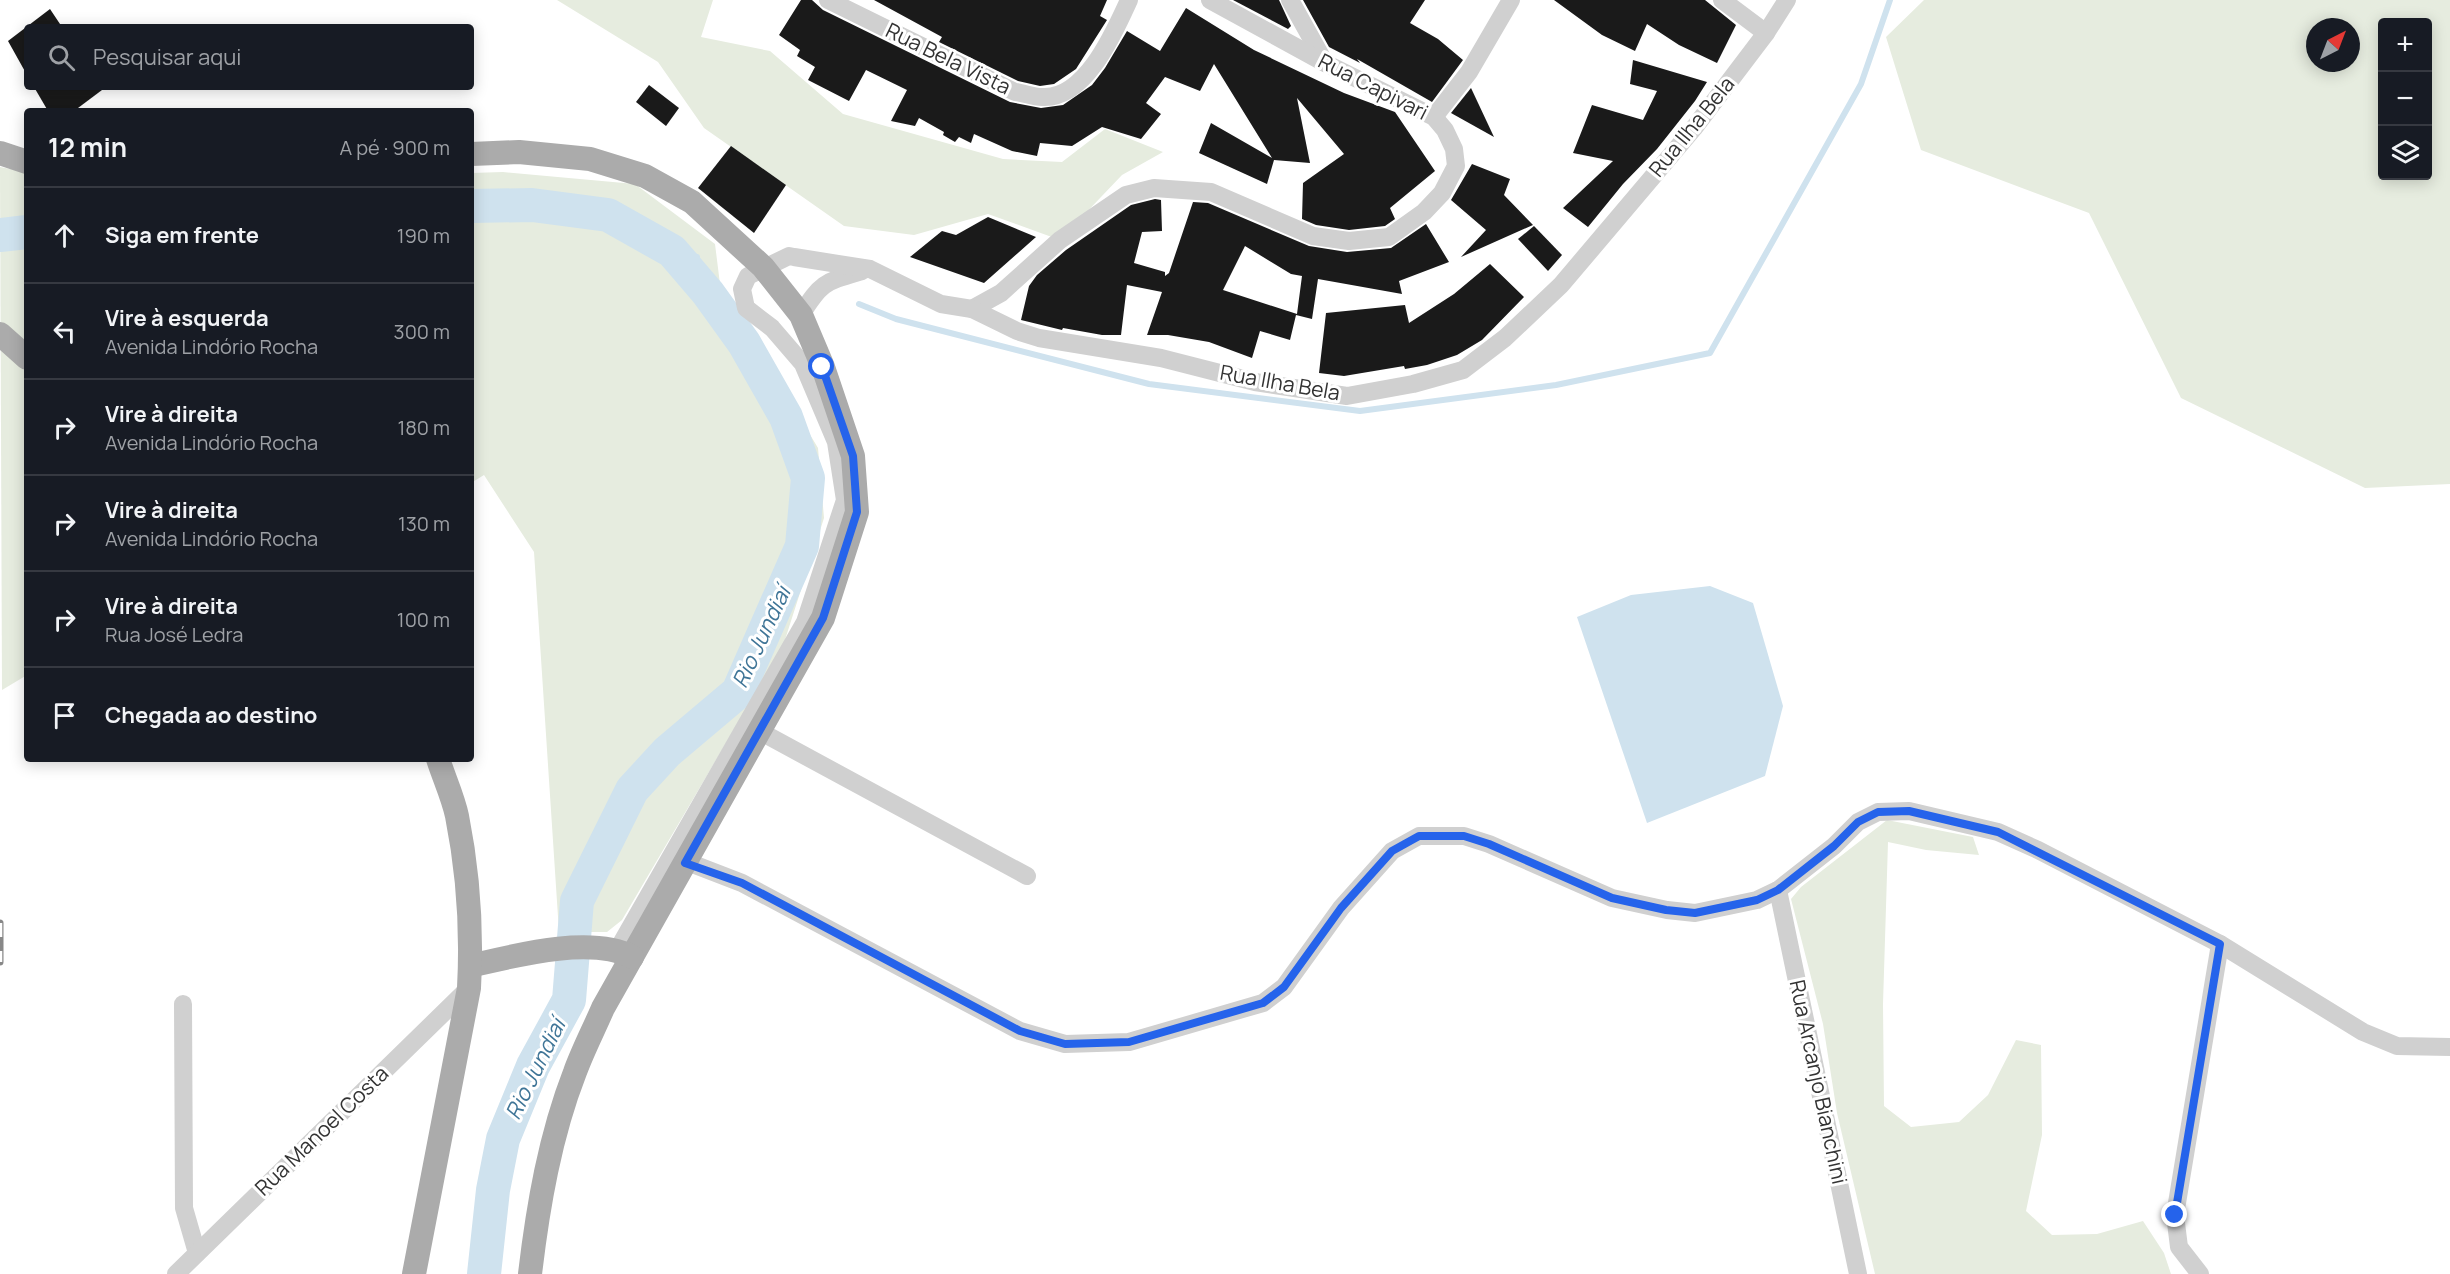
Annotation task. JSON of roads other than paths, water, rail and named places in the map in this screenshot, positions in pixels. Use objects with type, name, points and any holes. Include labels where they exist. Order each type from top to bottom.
[{"type":"main road","points":[[474,154],[519,152],[590,159],[645,176],[692,202],[763,267],[801,315],[822,367],[853,456],[857,512],[823,618],[753,728],[678,859],[617,952],[603,1008],[575,1072],[559,1122],[538,1206],[530,1274]]},
{"type":"main road","points":[[0,153],[24,161]]},
{"type":"main road","points":[[0,334],[24,354]]},
{"type":"main road","points":[[414,1274],[469,977],[465,874],[457,815],[439,762]]},
{"type":"main road","points":[[469,977],[523,954],[549,949],[617,952]]},
{"type":"street","name":"Rua Bela Vista","points":[[828,0],[1014,92],[1045,98],[1078,86],[1111,40],[1129,0]]},
{"type":"street","name":"Rua Capivari","points":[[972,309],[1001,293],[1060,240],[1126,195],[1154,189],[1210,192],[1313,236],[1349,241],[1389,237],[1424,212],[1442,193],[1456,166],[1454,149],[1445,130],[1434,117],[1325,63],[1210,0]]},
{"type":"street","points":[[1290,0],[1325,63]]},
{"type":"street","points":[[1434,117],[1469,72],[1511,0]]},
{"type":"street","points":[[1722,0],[1766,33]]},
{"type":"street","name":"Rua Ilha Bela","points":[[763,267],[794,256],[870,269],[941,304],[972,309],[1017,331],[1038,338],[1161,358],[1255,382],[1347,396],[1413,384],[1463,370],[1506,338],[1561,285],[1694,128],[1766,33],[1787,0]]},
{"type":"street","points":[[794,256],[817,289]]},
{"type":"street","points":[[763,267],[748,276],[742,289],[746,308],[772,328],[803,364],[836,442],[845,500],[805,622],[753,728],[1027,876]]},
{"type":"street","points":[[801,315],[817,289],[837,278],[870,269]]},
{"type":"street","points":[[678,859],[742,883],[1020,1031],[1065,1044],[1129,1042],[1263,1003],[1284,987],[1341,908],[1392,851],[1419,836],[1464,836],[1489,844],[1612,898],[1666,910],[1695,913],[1757,900],[1778,890],[1834,846],[1858,822],[1878,812],[1909,811],[1998,832],[2220,944],[2363,1032],[2397,1046],[2450,1047]]},
{"type":"street","name":"Rua Arcanjo Bianchini","points":[[1778,890],[1858,1274]]},
{"type":"street","points":[[2200,1274],[2179,1246],[2175,1215],[2220,944]]},
{"type":"street","name":"Rua Manoel Costa","points":[[177,1274],[469,977]]},
{"type":"street","points":[[183,1004],[184,1208],[197,1253]]},
{"type":"water","points":[[1710,586],[1753,603],[1783,706],[1765,776],[1647,823],[1577,617],[1631,595]]},
{"type":"waterway","points":[[859,304],[896,319],[1149,384],[1360,411],[1556,385],[1710,353],[1861,84],[1890,0]]},
{"type":"waterway","name":"Rio Jundiaí","points":[[474,206],[532,205],[608,215],[672,251],[708,293],[744,343],[786,417],[808,478],[802,546],[738,692],[667,752],[632,790],[577,901],[569,1000],[533,1066],[503,1139],[493,1190],[484,1274]]},
{"type":"waterway","name":"Rio Jundiaí","points":[[0,235],[24,232]]},
{"type":"waterway","points":[[672,251],[697,257]]},
{"type":"railway","points":[[0,923],[0,962]]}]
